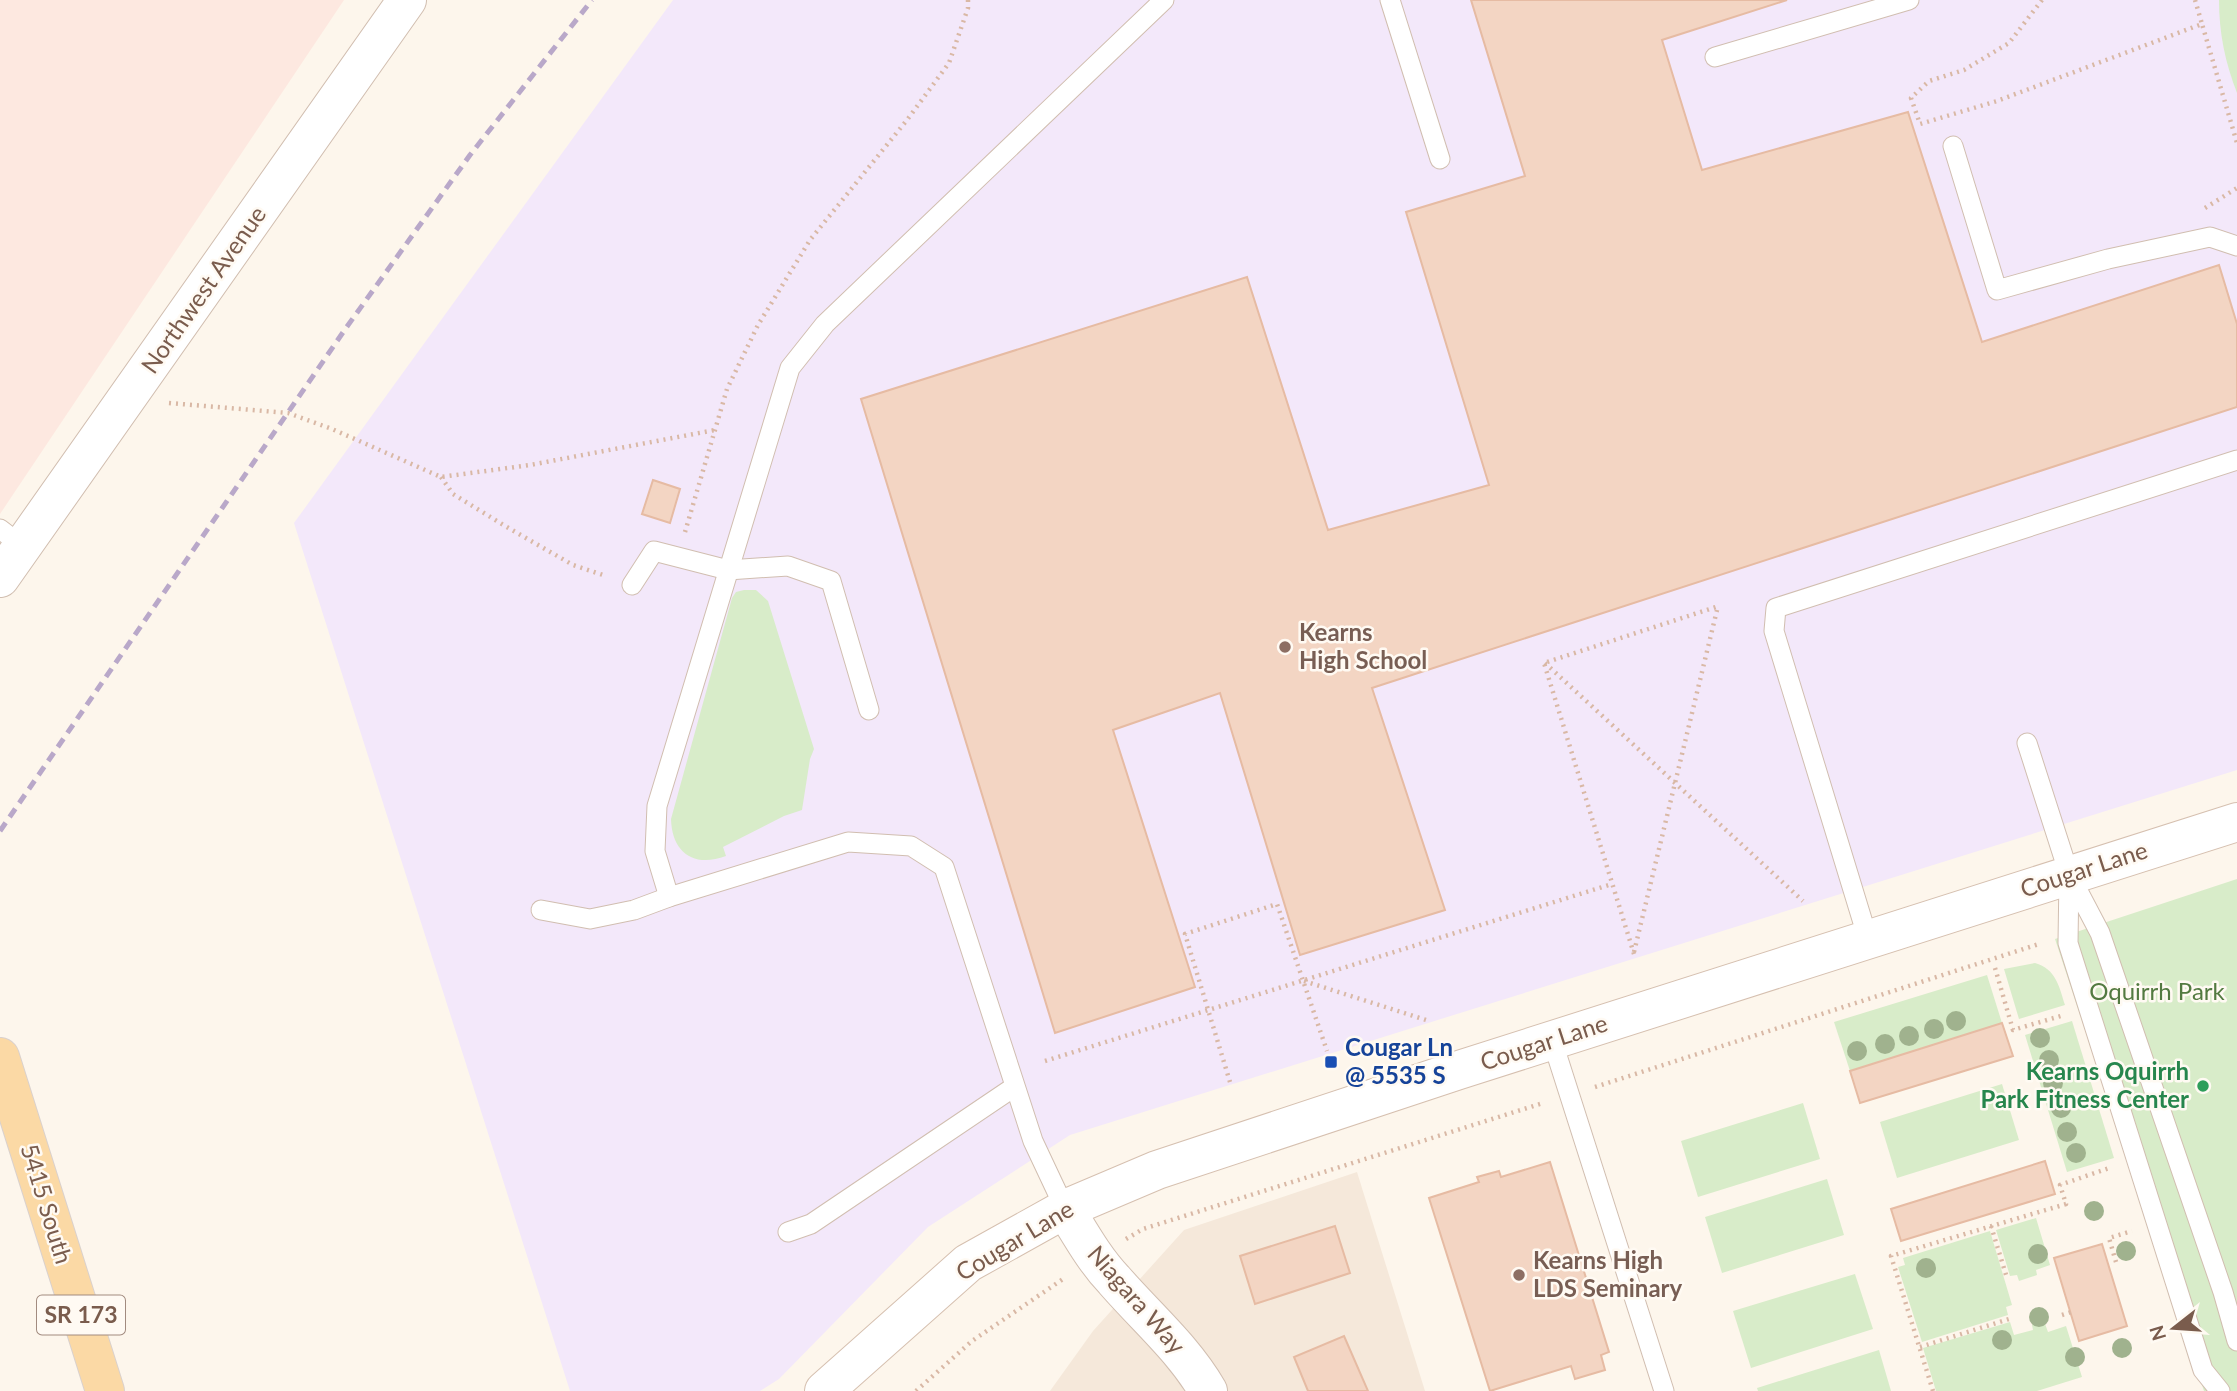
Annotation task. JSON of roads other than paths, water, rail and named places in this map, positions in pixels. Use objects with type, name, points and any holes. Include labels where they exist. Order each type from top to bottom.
[{"type":"main road","name":"Northwest Avenue","points":[[0,578],[11,538],[126,401],[407,0]]},
{"type":"main road","name":"Cougar Lane","points":[[824,1391],[968,1263],[1065,1209],[1157,1170],[1552,1040],[2237,822]]},
{"type":"main road","name":"5415 South","points":[[0,1057],[105,1391]]},
{"type":"main road","name":"Niagara Way","points":[[1065,1209],[1112,1279],[1174,1343],[1208,1391]]},
{"type":"lane","points":[[668,897],[655,851],[657,806],[790,368],[825,324],[1164,0]]},
{"type":"lane","points":[[1390,0],[1440,159]]},
{"type":"lane","points":[[1715,57],[1909,0]]},
{"type":"lane","points":[[1953,146],[1997,290],[2108,259],[2210,237],[2237,246]]},
{"type":"lane","points":[[1868,939],[1774,631],[1776,608],[2237,460]]},
{"type":"lane","points":[[632,585],[654,551],[728,570],[788,566],[831,581],[869,710]]},
{"type":"lane","points":[[2027,743],[2069,874],[2100,933],[2230,1295],[2237,1341]]},
{"type":"lane","points":[[541,910],[590,919],[634,910],[848,842],[911,846],[944,867],[1033,1141],[1065,1209]]},
{"type":"lane","points":[[2069,874],[2068,943],[2203,1370],[2220,1391]]},
{"type":"lane","points":[[1552,1040],[1664,1391]]},
{"type":"lane","points":[[788,1232],[811,1224],[1014,1087]]},
{"type":"railway","points":[[0,831],[346,328],[470,155],[592,0]]},
{"type":"place","name":"Kearns High School","points":[[1285,647]]},
{"type":"place","name":"Cougar Ln @ 5535 S","points":[[1331,1062]]},
{"type":"place","name":"Kearns Oquirrh Park Fitness Center","points":[[2203,1086]]},
{"type":"place","name":"Kearns High LDS Seminary","points":[[1519,1275]]},
{"type":"park label","name":"Oquirrh Park","points":[[2157,992]]}]
